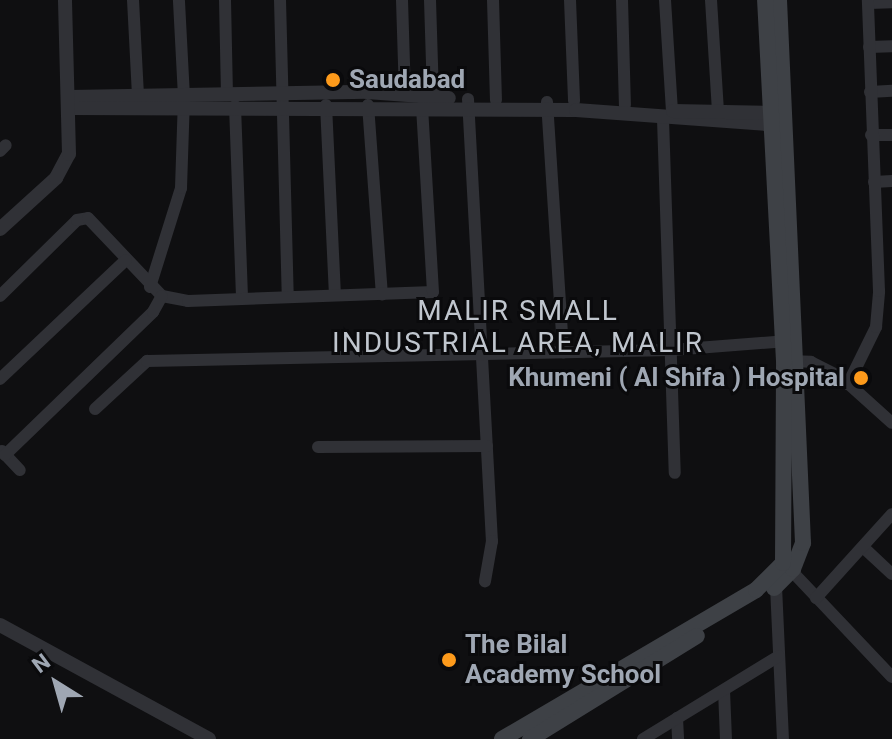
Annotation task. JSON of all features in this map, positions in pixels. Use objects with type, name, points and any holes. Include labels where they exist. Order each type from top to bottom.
[{"type":"main road","points":[[530,739],[776,586],[787,567],[792,361],[777,118],[765,0]]},
{"type":"main road","points":[[777,118],[779,0]]},
{"type":"main road","points":[[502,739],[756,590],[787,567]]},
{"type":"street","points":[[0,229],[56,178],[69,154],[65,0]]},
{"type":"street","points":[[133,0],[138,97]]},
{"type":"street","points":[[150,287],[181,188],[184,102],[179,0]]},
{"type":"street","points":[[225,0],[242,298]]},
{"type":"street","points":[[280,0],[288,297]]},
{"type":"street","points":[[402,0],[405,95]]},
{"type":"street","points":[[0,296],[83,218],[162,296],[188,301],[436,291],[428,102],[430,0]]},
{"type":"street","points":[[493,0],[496,100]]},
{"type":"street","points":[[570,0],[574,101]]},
{"type":"street","points":[[622,0],[625,105]]},
{"type":"street","points":[[665,0],[675,473]]},
{"type":"street","points":[[711,0],[718,112]]},
{"type":"street","points":[[848,384],[876,327],[886,287],[876,234],[868,1],[892,2]]},
{"type":"street","points":[[869,47],[892,46]]},
{"type":"street","points":[[870,92],[892,91]]},
{"type":"street","points":[[70,102],[405,95],[428,102]]},
{"type":"street","points":[[70,102],[138,97],[184,102]]},
{"type":"street","points":[[284,99],[326,105],[428,102],[547,105],[574,101],[625,105],[667,115]]},
{"type":"street","points":[[469,103],[496,100],[667,115],[777,118]]},
{"type":"street","points":[[469,103],[492,541],[485,581]]},
{"type":"street","points":[[326,105],[335,295]]},
{"type":"street","points":[[368,105],[382,294]]},
{"type":"street","points":[[547,105],[563,352]]},
{"type":"street","points":[[702,116],[718,112],[777,118]]},
{"type":"street","points":[[871,135],[892,135]]},
{"type":"street","points":[[874,182],[892,181]]},
{"type":"street","points":[[876,234],[892,231]]},
{"type":"street","points":[[0,379],[126,260]]},
{"type":"street","points":[[20,470],[3,452],[153,312],[162,296]]},
{"type":"street","points":[[95,409],[147,361],[671,350],[789,340]]},
{"type":"street","points":[[792,361],[811,362],[848,384],[892,423]]},
{"type":"street","points":[[318,447],[487,446]]},
{"type":"street","points":[[816,598],[892,514]]},
{"type":"street","points":[[864,548],[892,574]]},
{"type":"street","points":[[787,567],[892,677]]},
{"type":"street","points":[[776,586],[783,739]]},
{"type":"street","points":[[0,625],[209,739]]},
{"type":"street","points":[[643,739],[779,656]]},
{"type":"street","points":[[724,690],[726,739]]},
{"type":"street","points":[[677,718],[678,739]]},
{"type":"place","name":"Saudabad","points":[[333,80]]},
{"type":"place","name":"Khumeni ( Al Shifa ) Hospital","points":[[861,378]]},
{"type":"place","name":"The Bilal Academy School","points":[[449,660]]},
{"type":"district","name":"MALIR SMALL INDUSTRIAL AREA, MALIR","points":[[518,327]]}]
